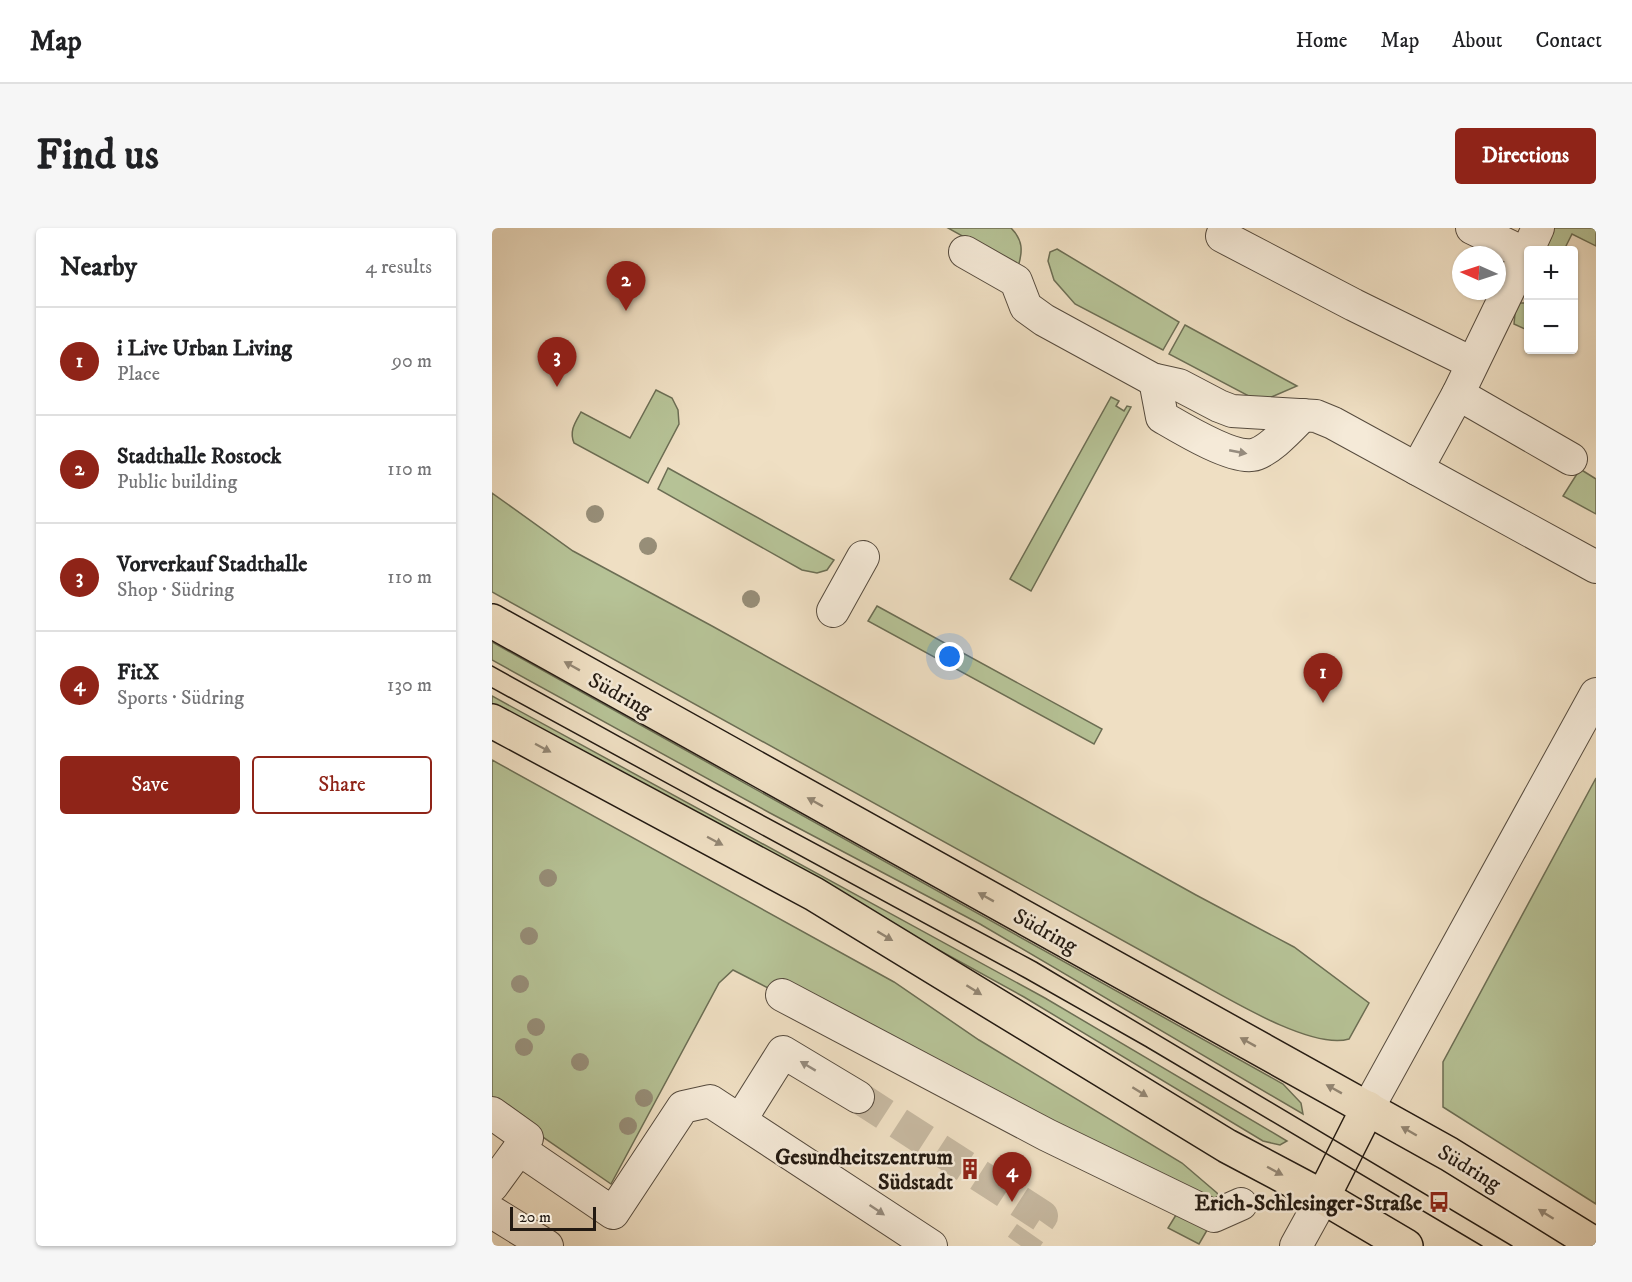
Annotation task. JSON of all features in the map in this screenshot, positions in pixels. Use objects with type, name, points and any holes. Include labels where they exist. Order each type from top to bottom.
[{"type":"main road","name":"Südring","points":[[492,621],[1368,1108],[1449,1154],[1596,1245]]},
{"type":"main road","points":[[492,720],[814,894],[1227,1146],[1323,1197],[1406,1246]]},
{"type":"main road","points":[[1323,1197],[1368,1108]]},
{"type":"street","points":[[1225,228],[1222,236],[1354,306],[1472,363]]},
{"type":"street","points":[[1417,469],[1458,394],[1532,241],[1488,232]]},
{"type":"street","points":[[965,252],[1016,281],[1026,307],[1044,320],[1168,396],[1232,411],[1316,416],[1333,423],[1596,567]]},
{"type":"street","points":[[1458,394],[1571,459]]},
{"type":"street","points":[[1168,396],[1204,440],[1229,451],[1252,455],[1278,441],[1304,415]]},
{"type":"street","points":[[833,611],[863,557]]},
{"type":"street","points":[[1368,1108],[1596,694]]},
{"type":"street","points":[[782,995],[1047,1136],[1214,1216],[1241,1204]]},
{"type":"street","points":[[741,1119],[783,1052],[858,1097]]},
{"type":"street","points":[[519,1149],[613,1213],[683,1107],[710,1101],[741,1119],[931,1246]]},
{"type":"street","points":[[492,1113],[527,1138],[492,1186]]},
{"type":"street","points":[[1296,1246],[1323,1197]]},
{"type":"street","points":[[492,1212],[547,1246]]},
{"type":"green space","points":[[948,228],[1011,228],[1021,246],[1018,267]]},
{"type":"green space","points":[[1547,228],[1592,228],[1596,230],[1596,246],[1572,234],[1566,246],[1540,246]]},
{"type":"green space","points":[[1057,249],[1179,322],[1163,350],[1075,304],[1054,280],[1048,261],[1050,252]]},
{"type":"green space","points":[[1516,303],[1524,303],[1524,329],[1514,324]]},
{"type":"green space","points":[[1185,325],[1297,386],[1260,402],[1169,354]]},
{"type":"green space","points":[[656,390],[672,398],[678,410],[679,424],[648,483],[574,443],[572,431],[581,412],[630,438]]},
{"type":"green space","points":[[1111,397],[1119,401],[1116,406],[1124,411],[1127,406],[1131,407],[1031,591],[1010,579]]},
{"type":"green space","points":[[668,468],[834,560],[827,570],[817,573],[802,570],[658,489]]},
{"type":"green space","points":[[1580,469],[1596,479],[1596,514],[1563,496]]},
{"type":"green space","points":[[492,493],[573,551],[1294,947],[1369,1003],[1349,1039],[1332,1040],[1311,1036],[1287,1028],[1238,1004],[492,592]]},
{"type":"green space","points":[[877,606],[1102,729],[1094,744],[868,621]]},
{"type":"green space","points":[[492,642],[1283,1084],[1301,1103],[1303,1114],[980,924],[770,813],[492,660]]},
{"type":"green space","points":[[492,696],[1045,998],[1287,1141],[1280,1145],[1263,1141],[1024,997],[492,704]]},
{"type":"green space","points":[[492,760],[894,982],[979,1040],[1182,1163],[1217,1193],[1223,1203],[1199,1244],[1168,1228],[1184,1202],[733,970],[719,983],[611,1184],[492,1102]]},
{"type":"green space","points":[[1596,778],[1596,1204],[1443,1107],[1443,1062]]},
{"type":"tunnel","points":[[858,1097],[1042,1216],[1021,1246]]},
{"type":"tram line","points":[[492,666],[714,789],[1036,962],[1512,1246]]},
{"type":"tram line","points":[[492,688],[1025,978],[1145,1046],[1482,1246]]},
{"type":"place","name":"Stadthalle Rostock","points":[[626,311]]},
{"type":"place","name":"Vorverkauf Stadthalle","points":[[557,387]]},
{"type":"place","name":"i Live Urban Living","points":[[1323,703]]},
{"type":"place","name":"Gesundheitszentrum Südstadt","points":[[970,1169]]},
{"type":"place","name":"FitX","points":[[1012,1202]]},
{"type":"place","name":"Erich-Schlesinger-Straße","points":[[1439,1202]]}]
